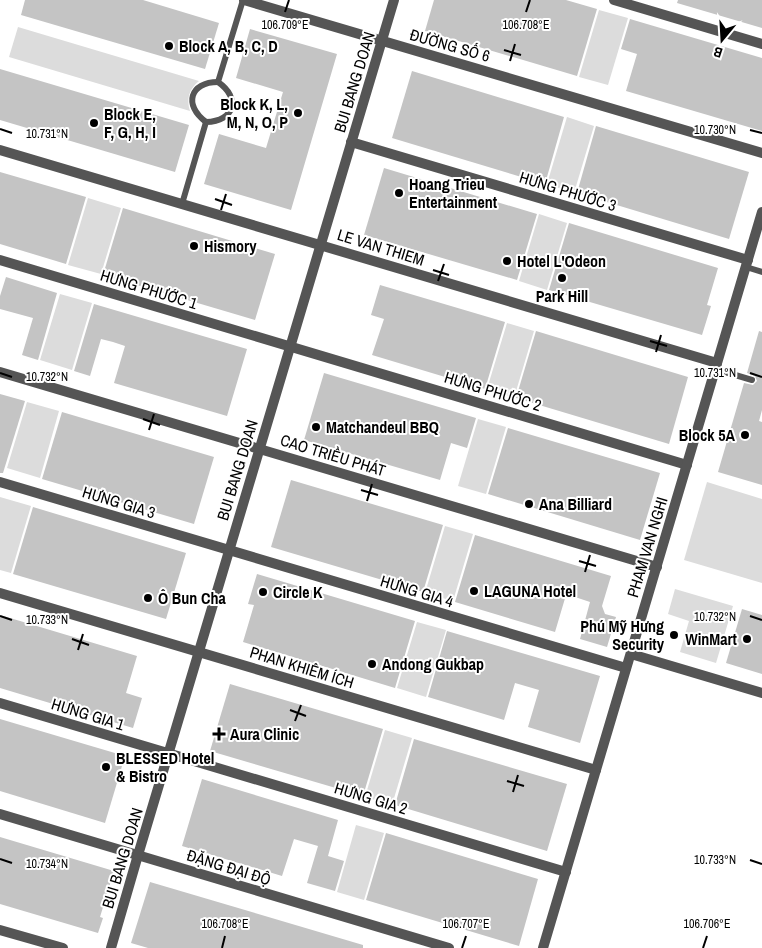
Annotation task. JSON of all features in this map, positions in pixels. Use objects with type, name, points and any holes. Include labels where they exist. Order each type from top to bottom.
[{"type":"street","name":"ĐƯỜNG SỐ 6","points":[[243,0],[762,153]]},
{"type":"street","name":"BUI BANG DOAN","points":[[111,948],[394,0]]},
{"type":"street","points":[[614,0],[762,44]]},
{"type":"street","name":"HƯNG PHƯỚC 3","points":[[351,142],[747,263]]},
{"type":"street","name":"LE VAN THIEM","points":[[0,150],[716,366]]},
{"type":"street","name":"PHAM VAN NGHI","points":[[543,948],[762,212]]},
{"type":"street","name":"HƯNG PHƯỚC 1","points":[[0,260],[290,347]]},
{"type":"street","name":"HƯNG PHƯỚC 2","points":[[290,347],[687,465]]},
{"type":"street","name":"CAO TRIỀU PHÁT","points":[[0,372],[657,567]]},
{"type":"street","name":"HƯNG GIA 3","points":[[0,482],[229,550]]},
{"type":"street","name":"HƯNG GIA 4","points":[[229,550],[626,668]]},
{"type":"street","name":"PHAN KHIÊM ÍCH","points":[[0,593],[596,770]]},
{"type":"street","points":[[631,654],[762,693]]},
{"type":"street","name":"HƯNG GIA 1","points":[[0,703],[168,754]]},
{"type":"street","name":"HƯNG GIA 2","points":[[168,754],[566,872]]},
{"type":"street","name":"ĐẶNG ĐẠI ĐỘ","points":[[0,814],[449,948]]},
{"type":"street","points":[[0,930],[63,948]]},
{"type":"lane","points":[[218,82],[243,0]]},
{"type":"lane","points":[[205,82],[218,82],[229,89],[233,101],[229,114],[219,121],[206,122],[196,114],[192,102],[193,96],[195,90],[205,82]]},
{"type":"lane","points":[[182,204],[206,122]]},
{"type":"lane","points":[[747,263],[762,272]]},
{"type":"lane","points":[[716,366],[752,380]]},
{"type":"shaded area","points":[[599,10],[628,18],[608,85],[579,77]]},
{"type":"shaded area","points":[[18,27],[199,81],[189,94],[190,111],[9,57]]},
{"type":"shaded area","points":[[567,117],[594,126],[574,193],[547,184]]},
{"type":"shaded area","points":[[88,198],[121,208],[101,274],[68,265]]},
{"type":"shaded area","points":[[539,214],[567,223],[547,290],[519,281]]},
{"type":"shaded area","points":[[60,294],[92,303],[72,370],[40,360]]},
{"type":"shaded area","points":[[507,323],[534,331],[514,398],[487,389]]},
{"type":"shaded area","points":[[27,402],[59,411],[40,478],[7,468]]},
{"type":"shaded area","points":[[478,419],[506,427],[486,494],[458,486]]},
{"type":"shaded area","points":[[707,482],[762,499],[762,583],[684,560]]},
{"type":"shaded area","points":[[0,497],[31,506],[11,573],[0,570]]},
{"type":"shaded area","points":[[445,526],[473,534],[453,601],[425,593]]},
{"type":"shaded area","points":[[675,589],[733,606],[716,663],[680,652],[689,621],[668,614]]},
{"type":"shaded area","points":[[417,622],[446,630],[426,697],[397,688]]},
{"type":"shaded area","points":[[385,730],[412,738],[392,805],[365,797]]},
{"type":"shaded area","points":[[356,825],[384,833],[364,900],[337,892]]},
{"type":"building","name":"Block A, B, C, D","points":[[25,0],[143,0],[219,23],[205,69],[21,15]]},
{"type":"building","points":[[434,0],[566,0],[597,9],[577,76],[425,31]]},
{"type":"building","points":[[678,0],[762,0],[762,28],[677,3]]},
{"type":"building","points":[[630,19],[762,58],[762,131],[626,91],[637,54],[621,49]]},
{"type":"building","name":"Block K, L, M, N, O, P","points":[[250,29],[337,54],[291,210],[204,184],[219,134],[266,148],[283,92],[236,78]]},
{"type":"building","name":"Block E, F, G, H, I","points":[[0,69],[189,125],[175,172],[0,120]]},
{"type":"building","points":[[412,71],[564,117],[545,184],[392,138]]},
{"type":"building","points":[[596,126],[749,172],[729,239],[577,193]]},
{"type":"building","points":[[384,168],[537,214],[517,280],[364,235]]},
{"type":"building","points":[[0,172],[86,197],[66,264],[0,244]]},
{"type":"building","points":[[123,208],[275,254],[255,320],[103,275]]},
{"type":"building","points":[[569,223],[718,268],[707,305],[711,306],[702,335],[549,290]]},
{"type":"building","points":[[6,277],[57,293],[38,360],[22,355],[33,318],[0,309],[0,296]]},
{"type":"building","points":[[380,285],[505,322],[485,389],[372,355],[384,319],[371,315]]},
{"type":"building","points":[[94,304],[247,349],[227,416],[114,383],[125,346],[113,342],[101,339],[90,376],[74,371]]},
{"type":"building","points":[[536,331],[688,377],[669,444],[516,398]]},
{"type":"building","points":[[759,331],[762,332],[762,410],[759,421],[762,422],[762,485],[718,472],[744,383],[753,385],[757,381],[755,376],[747,373]]},
{"type":"building","points":[[324,373],[476,418],[467,448],[451,443],[440,480],[304,440]]},
{"type":"building","points":[[0,394],[25,401],[3,473],[0,473]]},
{"type":"building","points":[[62,412],[214,457],[194,524],[42,479]]},
{"type":"building","points":[[508,428],[660,473],[640,540],[488,494]]},
{"type":"building","points":[[291,480],[443,525],[423,592],[271,547]]},
{"type":"building","points":[[33,507],[186,553],[166,619],[13,574]]},
{"type":"building","points":[[475,535],[611,576],[602,606],[605,614],[616,617],[607,647],[580,639],[590,602],[578,598],[566,595],[555,632],[455,602]]},
{"type":"building","points":[[257,574],[415,621],[395,688],[243,642],[254,605],[248,604]]},
{"type":"building","name":"WinMart","points":[[742,609],[762,615],[762,674],[726,663]]},
{"type":"building","points":[[0,615],[137,656],[126,693],[142,698],[133,728],[0,688]]},
{"type":"building","points":[[447,631],[600,676],[580,743],[528,727],[539,690],[515,683],[504,720],[428,697]]},
{"type":"building","points":[[230,684],[383,729],[363,796],[210,751]]},
{"type":"building","points":[[0,719],[125,756],[105,823],[0,791]]},
{"type":"building","points":[[414,739],[567,784],[547,851],[395,805]]},
{"type":"building","points":[[202,779],[338,820],[328,856],[344,861],[335,891],[307,883],[318,846],[294,839],[282,876],[182,846]]},
{"type":"building","points":[[386,833],[538,879],[519,946],[366,900]]},
{"type":"building","points":[[0,837],[114,871],[100,917],[103,918],[98,933],[0,904]]},
{"type":"building","points":[[150,882],[363,945],[363,948],[148,948],[131,943]]},
{"type":"place","name":"Block A, B, C, D","points":[[169,46]]},
{"type":"place","name":"Block K, L, M, N, O, P","points":[[298,113]]},
{"type":"place","name":"Block E, F, G, H, I","points":[[94,123]]},
{"type":"place","name":"Hoang Trieu Entertainment","points":[[399,193]]},
{"type":"place","name":"Hismory","points":[[194,246]]},
{"type":"place","name":"Hotel L'Odeon","points":[[507,261]]},
{"type":"place","name":"Park Hill","points":[[562,278]]},
{"type":"place","name":"Matchandeul BBQ","points":[[316,427]]},
{"type":"place","name":"Block 5A","points":[[745,435]]},
{"type":"place","name":"Ana Billiard","points":[[529,504]]},
{"type":"place","name":"LAGUNA Hotel","points":[[474,591]]},
{"type":"place","name":"Circle K","points":[[263,592]]},
{"type":"place","name":"Ô Bun Cha","points":[[148,598]]},
{"type":"place","name":"Phú Mỹ Hưng Security","points":[[674,635]]},
{"type":"place","name":"WinMart","points":[[747,639]]},
{"type":"place","name":"Andong Gukbap","points":[[372,664]]},
{"type":"place","name":"Aura Clinic","points":[[219,734]]},
{"type":"place","name":"BLESSED Hotel & Bistro","points":[[106,767]]}]
